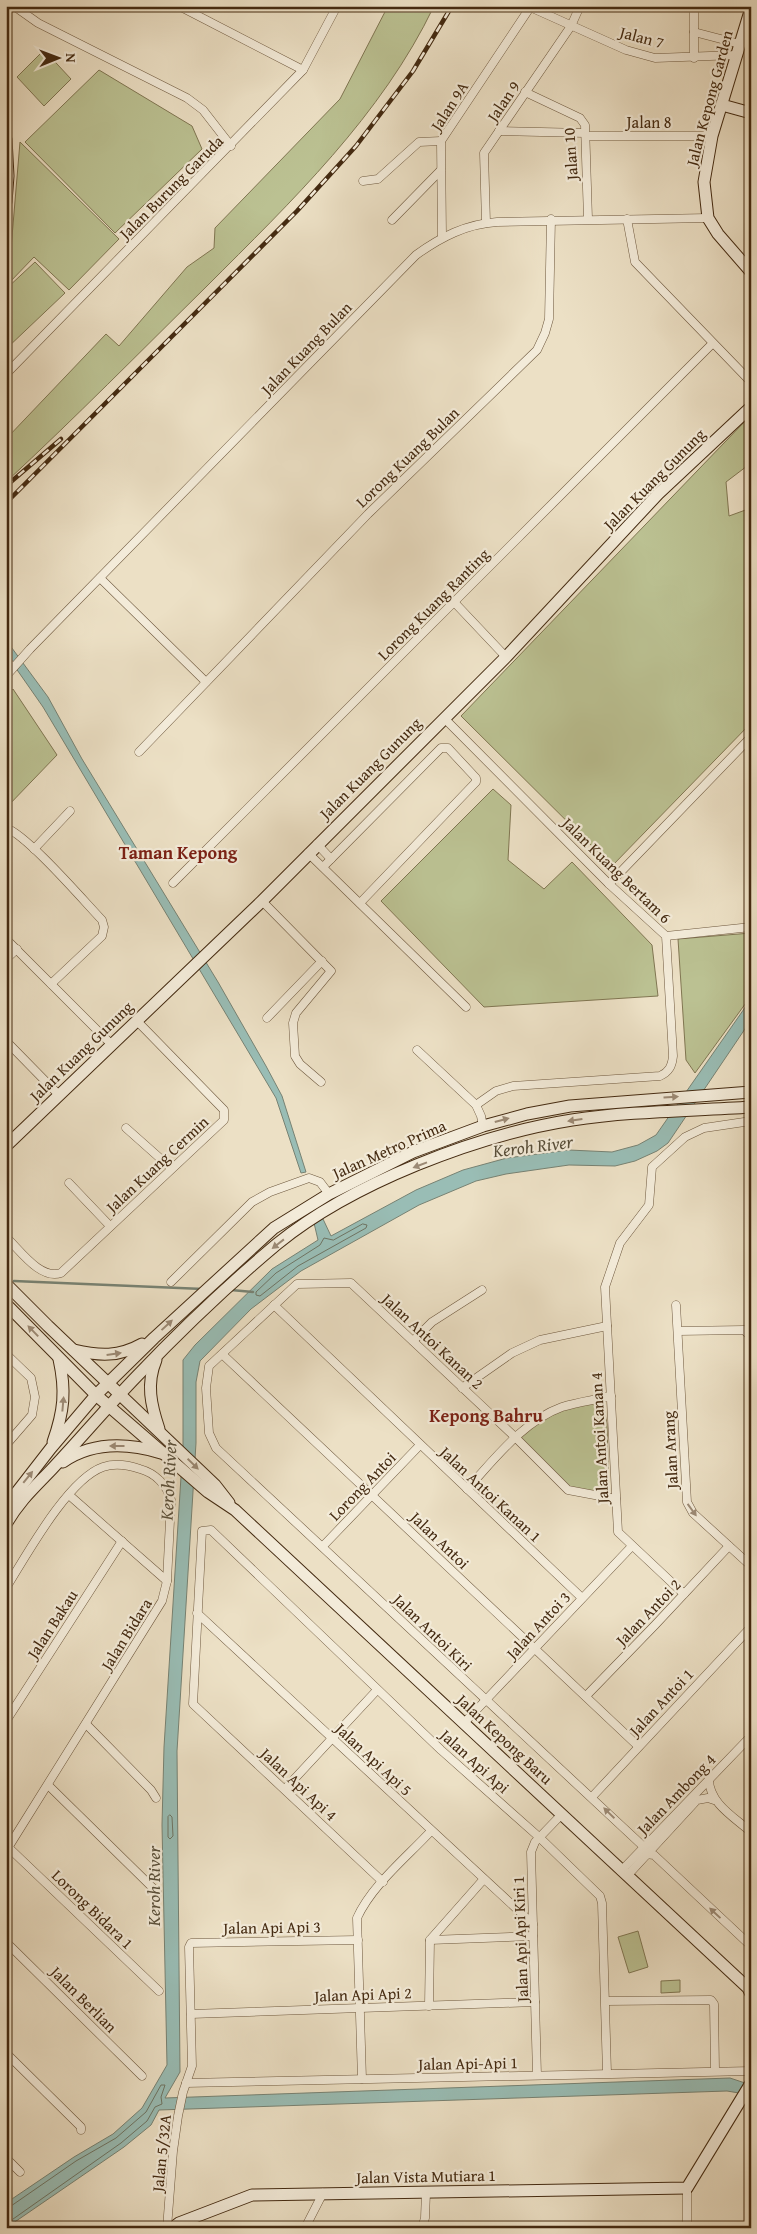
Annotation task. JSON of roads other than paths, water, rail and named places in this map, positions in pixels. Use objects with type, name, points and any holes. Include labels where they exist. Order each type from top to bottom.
[{"type":"street","points":[[14,6],[38,23],[187,98],[209,117],[231,146]]},
{"type":"street","points":[[179,6],[303,70]]},
{"type":"street","name":"Jalan Burung Garuda","points":[[6,374],[231,146],[303,70],[337,6]]},
{"type":"street","name":"Jalan 9","points":[[486,222],[484,152],[571,26],[580,6]]},
{"type":"street","points":[[694,6],[694,58]]},
{"type":"street","name":"Jalan 7","points":[[530,7],[626,50],[656,58],[694,58],[738,50]]},
{"type":"street","name":"Jalan 9A","points":[[442,237],[441,141],[530,7]]},
{"type":"street","name":"Jalan Kepong Garden","points":[[751,8],[748,28],[738,50],[712,136],[704,182],[708,218],[718,234],[751,272]]},
{"type":"street","points":[[694,32],[738,50]]},
{"type":"street","name":"Jalan 10","points":[[525,92],[580,118],[585,125],[588,219]]},
{"type":"street","points":[[722,105],[751,114]]},
{"type":"street","name":"Jalan 8","points":[[499,131],[712,136]]},
{"type":"street","points":[[6,139],[8,176],[6,202]]},
{"type":"street","points":[[362,180],[378,179],[419,142],[441,141]]},
{"type":"street","points":[[392,220],[442,170]]},
{"type":"street","name":"Jalan Kuang Bulan","points":[[6,676],[30,649],[416,255],[442,237],[486,222],[708,218]]},
{"type":"street","points":[[627,219],[635,262],[712,344],[751,382]]},
{"type":"street","name":"Lorong Kuang Bulan","points":[[139,752],[368,514],[536,350],[545,333],[549,319],[551,220]]},
{"type":"street","name":"Lorong Kuang Ranting","points":[[173,883],[712,344]]},
{"type":"street","name":"Jalan Kuang Gunung","points":[[8,1141],[59,1095],[262,901],[506,657],[658,494],[751,407]]},
{"type":"street","points":[[100,578],[206,682]]},
{"type":"street","points":[[454,602],[506,657]]},
{"type":"street","points":[[6,659],[13,668]]},
{"type":"street","name":"Jalan Kuang Bertam 6","points":[[444,718],[609,884],[666,936],[673,1056],[669,1069],[665,1073],[660,1076],[513,1086],[496,1091],[476,1105]]},
{"type":"street","points":[[609,884],[751,737]]},
{"type":"street","points":[[323,867],[441,748],[448,748],[476,778],[474,785],[360,903]]},
{"type":"street","points":[[34,849],[70,810]]},
{"type":"street","points":[[6,828],[12,830],[34,849],[102,920],[104,927],[102,936],[51,984]]},
{"type":"street","points":[[317,844],[332,858]]},
{"type":"street","points":[[308,853],[466,1007]]},
{"type":"street","points":[[262,901],[331,971],[296,1012],[293,1023],[296,1056],[300,1064],[321,1082]]},
{"type":"street","points":[[666,936],[751,927]]},
{"type":"street","points":[[6,939],[111,1044]]},
{"type":"street","points":[[6,959],[16,949]]},
{"type":"street","points":[[267,1018],[322,961]]},
{"type":"street","name":"Jalan Kuang Cermin","points":[[6,1236],[40,1270],[45,1273],[57,1274],[64,1271],[170,1168],[224,1120],[224,1110],[136,1020]]},
{"type":"street","points":[[6,1041],[59,1095]]},
{"type":"street","points":[[417,1050],[476,1105],[483,1126]]},
{"type":"street","name":"Jalan Metro Prima","points":[[6,1506],[51,1448],[96,1395],[154,1338],[210,1284],[274,1228],[329,1194],[414,1152],[483,1126],[552,1109],[622,1101],[749,1092]]},
{"type":"street","name":"Jalan Metro Prima","points":[[51,1470],[158,1354],[224,1291],[278,1243],[334,1205],[390,1176],[491,1138],[572,1120],[624,1114],[748,1107]]},
{"type":"street","name":"Jalan Antoi Kanan 4","points":[[684,1594],[618,1532],[605,1288],[620,1243],[649,1205],[652,1167],[685,1137],[704,1128],[751,1121]]},
{"type":"street","points":[[126,1128],[170,1168]]},
{"type":"street","points":[[172,1282],[252,1202],[262,1195],[309,1178],[320,1182],[329,1194]]},
{"type":"street","points":[[69,1183],[110,1226]]},
{"type":"street","name":"Jalan Antoi Kanan 2","points":[[274,1305],[297,1284],[351,1283],[515,1437],[568,1490],[616,1499]]},
{"type":"street","name":"Jalan Kepong Baru","points":[[6,1284],[160,1432],[211,1488],[748,1988],[751,1994]]},
{"type":"street","points":[[413,1341],[432,1322],[482,1290]]},
{"type":"street","name":"Jalan Kepong Baru","points":[[6,1304],[96,1395],[166,1455],[211,1488]]},
{"type":"street","points":[[222,1354],[274,1305]]},
{"type":"street","name":"Jalan Antoi Kanan 1","points":[[274,1305],[582,1598]]},
{"type":"street","name":"Jalan Arang","points":[[676,1305],[687,1502],[693,1513],[751,1566]]},
{"type":"street","points":[[462,1388],[512,1353],[540,1340],[607,1326]]},
{"type":"street","points":[[678,1331],[744,1330],[751,1337]]},
{"type":"street","points":[[72,1349],[89,1354],[117,1354],[127,1352],[154,1338]]},
{"type":"street","points":[[6,1354],[31,1378],[35,1397],[32,1415],[6,1445]]},
{"type":"street","points":[[158,1354],[151,1373],[150,1386],[152,1406],[160,1432]]},
{"type":"street","name":"Jalan Antoi Kiri","points":[[222,1354],[209,1366],[206,1388],[209,1433],[216,1448],[323,1546],[485,1700],[592,1797],[645,1850],[652,1853],[751,1946]]},
{"type":"street","name":"Jalan Antoi","points":[[222,1354],[373,1494],[534,1650],[638,1746]]},
{"type":"street","points":[[51,1448],[63,1410],[64,1392],[59,1358]]},
{"type":"street","points":[[467,1490],[515,1437],[552,1412],[563,1407],[611,1396]]},
{"type":"street","name":"Lorong Antoi","points":[[323,1546],[420,1445]]},
{"type":"street","points":[[6,1524],[25,1495],[51,1470],[79,1452],[107,1446],[138,1447],[166,1455]]},
{"type":"street","name":"Jalan Bidara","points":[[6,1588],[54,1512],[91,1474],[105,1466],[128,1465],[147,1470],[168,1490],[171,1500],[167,1581],[162,1601],[7,1849]]},
{"type":"street","points":[[70,1495],[167,1581]]},
{"type":"street","name":"Jalan Api Api","points":[[197,1613],[202,1532],[211,1530],[377,1690],[441,1750],[540,1837],[600,1896],[602,1903],[608,2073]]},
{"type":"street","name":"Jalan Bakau","points":[[6,1721],[122,1541]]},
{"type":"street","name":"Jalan Antoi 3","points":[[464,1723],[632,1546]]},
{"type":"street","name":"Jalan Antoi 2","points":[[586,1696],[729,1546]]},
{"type":"street","name":"Jalan Api Api 4","points":[[197,1613],[192,1701],[195,1706],[383,1882]]},
{"type":"street","name":"Jalan Api Api 5","points":[[197,1613],[483,1880],[533,1924]]},
{"type":"street","name":"Jalan Antoi 1","points":[[592,1797],[751,1627]]},
{"type":"street","points":[[285,1789],[377,1690]]},
{"type":"street","points":[[86,1724],[156,1798]]},
{"type":"street","name":"Jalan Ambong 4","points":[[624,1873],[709,1779],[751,1736]]},
{"type":"street","points":[[709,1779],[709,1787],[714,1800],[751,1832]]},
{"type":"street","points":[[48,1785],[157,1892]]},
{"type":"street","name":"Jalan Ambong 4","points":[[645,1850],[694,1803],[703,1798],[714,1800]]},
{"type":"street","name":"Jalan Api Api Kiri 1","points":[[537,2075],[531,1852],[535,1842],[562,1814]]},
{"type":"street","points":[[362,2079],[357,1918],[362,1908],[383,1882],[431,1831]]},
{"type":"street","name":"Lorong Bidara 1","points":[[7,1849],[159,1991]]},
{"type":"street","points":[[430,2006],[430,1940],[483,1880]]},
{"type":"street","points":[[430,1940],[533,1936]]},
{"type":"street","name":"Jalan Api Api 3","points":[[189,1947],[190,1943],[195,1942],[358,1940]]},
{"type":"street","name":"Jalan Berlian","points":[[6,1942],[142,2076]]},
{"type":"street","name":"Jalan 5/32A","points":[[167,2228],[178,2116],[183,2092],[192,2066],[189,1947]]},
{"type":"street","points":[[606,2001],[711,2000],[714,2004],[715,2070]]},
{"type":"street","name":"Jalan Api Api 2","points":[[191,2014],[535,2002]]},
{"type":"street","points":[[6,2053],[81,2127],[81,2130]]},
{"type":"street","name":"Jalan Api-Api 1","points":[[186,2083],[751,2070]]},
{"type":"street","points":[[687,2228],[687,2188],[751,2083]]},
{"type":"street","points":[[6,2158],[20,2172]]},
{"type":"street","name":"Jalan Vista Mutiara 1","points":[[172,2228],[179,2223],[252,2195],[687,2188]]},
{"type":"street","points":[[422,2228],[425,2218],[426,2192]]},
{"type":"street","points":[[305,2228],[323,2193]]},
{"type":"water","points":[[6,640],[48,697],[82,759],[218,982],[266,1066],[282,1096],[306,1172],[301,1173],[276,1098],[43,707],[6,654]]},
{"type":"water","points":[[751,999],[751,1020],[668,1143],[657,1151],[635,1161],[615,1166],[569,1165],[506,1174],[476,1181],[419,1205],[301,1271],[251,1309],[200,1361],[196,1382],[196,1443],[177,1751],[180,2072],[165,2098],[730,2078],[751,2085],[751,2095],[727,2091],[159,2110],[151,2125],[124,2147],[6,2228],[6,2203],[74,2157],[113,2134],[142,2108],[167,2065],[162,1825],[164,1747],[183,1445],[183,1360],[195,1345],[272,1269],[318,1240],[314,1223],[323,1219],[331,1236],[416,1190],[463,1170],[507,1158],[569,1150],[612,1152],[638,1145],[656,1135]]},
{"type":"waterway","points":[[14,1281],[203,1289]]},
{"type":"waterway","points":[[231,1290],[253,1292]]},
{"type":"railway","points":[[6,503],[297,211],[356,146],[413,71],[452,6]]},
{"type":"railway","points":[[6,486],[61,439]]},
{"type":"district","name":"Taman Kepong","points":[[178,852]]},
{"type":"district","name":"Kepong Bahru","points":[[486,1415]]},
{"type":"water label","name":"Keroh River","points":[[533,1146]]},
{"type":"water label","name":"Keroh River","points":[[168,1480]]},
{"type":"water label","name":"Keroh River","points":[[153,1886]]}]
